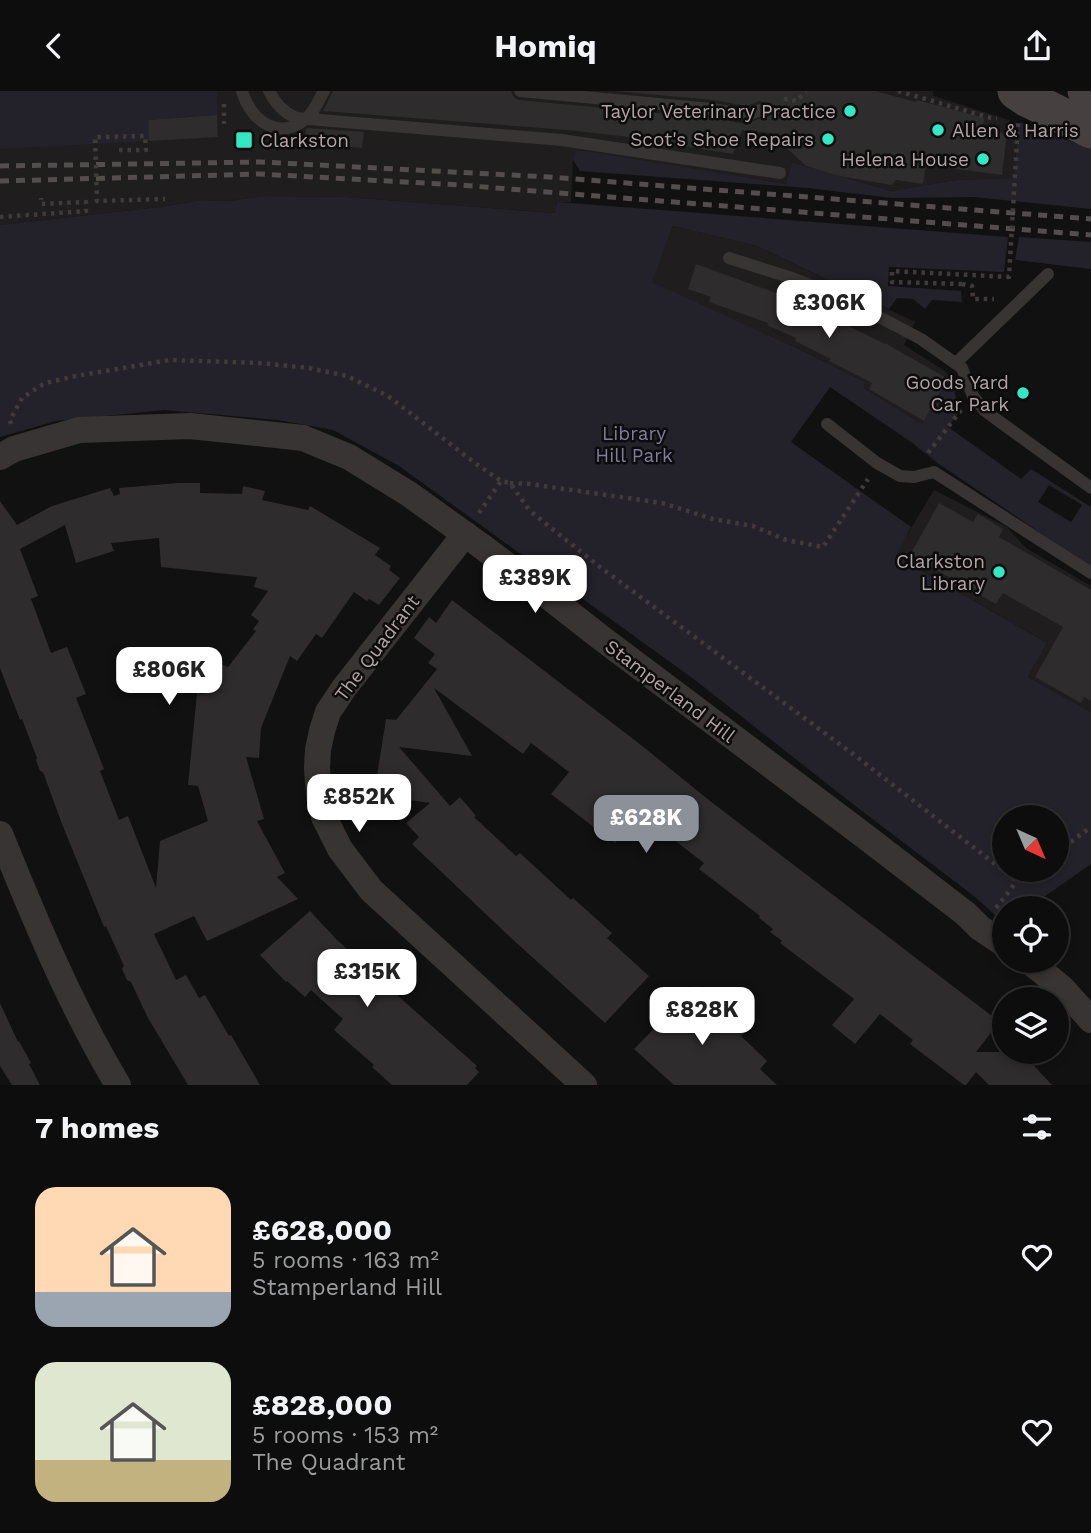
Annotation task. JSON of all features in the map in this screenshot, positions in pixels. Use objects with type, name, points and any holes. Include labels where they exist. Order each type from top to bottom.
[{"type":"main road","points":[[1086,91],[1091,102]]},
{"type":"main road","points":[[1013,111],[1028,99],[1091,130]]},
{"type":"street","name":"Stamperland Hill","points":[[0,457],[14,449],[79,431],[190,426],[303,438],[349,457],[409,494],[465,534],[862,834],[992,936]]},
{"type":"street","name":"The Quadrant","points":[[465,534],[328,712],[317,750],[319,796],[324,817],[340,849],[371,890],[584,1085]]},
{"type":"street","points":[[0,834],[55,967],[117,1085]]},
{"type":"street","points":[[1044,973],[1062,988],[1091,1020]]},
{"type":"lane","points":[[242,91],[249,110],[257,119],[270,126],[287,128],[302,122],[313,111],[324,91]]},
{"type":"lane","points":[[270,91],[284,112],[296,118],[562,140],[780,173]]},
{"type":"lane","points":[[520,91],[712,109],[748,115],[760,110]]},
{"type":"lane","points":[[729,258],[794,278],[843,298],[921,339],[962,368],[973,395],[985,411],[1091,488]]},
{"type":"lane","points":[[956,363],[1048,274]]},
{"type":"lane","points":[[827,425],[877,463],[900,476],[914,477],[934,472],[1091,573]]},
{"type":"path","points":[[782,111],[785,111],[786,99],[797,101],[806,91]]},
{"type":"path","points":[[898,91],[991,118],[1013,111],[1009,277],[892,271],[892,282],[962,283]]},
{"type":"path","points":[[119,150],[146,150],[145,136],[96,137],[97,201],[165,199]]},
{"type":"path","points":[[0,217],[86,211],[86,202],[41,204],[41,198]]},
{"type":"path","points":[[914,477],[927,454],[959,412]]},
{"type":"path","points":[[510,483],[662,503],[713,519],[753,526],[786,540],[823,547],[877,463]]},
{"type":"path","points":[[465,534],[501,481]]},
{"type":"path","points":[[1069,843],[1091,827]]},
{"type":"shaded area","points":[[217,91],[933,91],[934,96],[1018,123],[1014,178],[956,180],[891,191],[792,162],[786,184],[577,150],[573,161],[571,202],[557,202],[556,213],[346,197],[264,196],[229,201],[202,200],[0,225],[0,115],[148,120],[216,115]]},
{"type":"shaded area","points":[[673,226],[757,246],[915,322],[904,345],[951,375],[922,424],[864,388],[865,382],[651,282]]},
{"type":"shaded area","points":[[934,490],[1007,527],[1026,548],[1091,586],[1091,712],[1028,677],[1047,643],[895,555]]},
{"type":"green space","points":[[0,91],[217,91],[217,115],[148,120],[149,141],[0,149]]},
{"type":"green space","points":[[1018,123],[1091,149],[1091,209],[974,197],[892,198],[808,188],[580,171],[573,160],[576,150],[586,151],[786,184],[792,162],[891,191],[956,180],[1014,178]]},
{"type":"green space","name":"Library Hill Park","points":[[264,196],[346,197],[555,213],[557,202],[1008,237],[1004,272],[889,267],[888,286],[961,291],[962,302],[932,300],[925,309],[913,299],[897,298],[889,309],[757,246],[673,226],[652,282],[865,382],[864,388],[922,424],[951,375],[959,412],[948,427],[1021,479],[1031,469],[1091,507],[1091,567],[830,387],[791,442],[911,527],[896,556],[1047,643],[1028,677],[1091,712],[1091,864],[1069,879],[1069,805],[992,805],[992,882],[1065,882],[1045,896],[992,896],[992,912],[695,680],[399,466],[333,430],[278,420],[164,410],[56,421],[0,437],[0,225],[202,200],[229,201]],"holes":[[[1049,485],[1082,505],[1071,522],[1038,502]]]},
{"type":"green space","points":[[1019,237],[1091,242],[1091,269],[1015,260]]},
{"type":"building","points":[[333,91],[511,91],[514,98],[519,100],[711,118],[747,124],[766,116],[769,110],[766,104],[760,101],[747,106],[713,100],[614,91],[875,91],[985,118],[982,128],[1007,134],[1002,175],[926,165],[923,184],[896,180],[892,185],[839,176],[806,166],[771,133],[742,130],[733,154],[567,130],[323,111]]},
{"type":"building","points":[[217,115],[218,137],[149,141],[148,120]]},
{"type":"building","points":[[308,128],[364,132],[362,148],[305,143]]},
{"type":"building","points":[[696,264],[781,295],[782,293],[885,343],[948,379],[924,421],[869,389],[872,383],[795,341],[796,338],[767,325],[768,323],[709,302],[711,297],[688,289]]},
{"type":"building","points":[[200,483],[200,493],[242,494],[243,486],[265,491],[262,500],[308,510],[310,506],[380,548],[375,555],[391,566],[389,570],[400,578],[379,605],[354,592],[322,638],[316,634],[297,661],[290,656],[261,728],[259,758],[246,757],[264,819],[257,821],[285,873],[277,877],[298,899],[207,941],[194,916],[154,934],[176,980],[186,975],[199,998],[205,995],[260,1085],[188,1085],[122,969],[124,966],[106,926],[104,927],[0,668],[0,501],[17,525],[52,506],[110,488],[114,496],[120,494],[119,488]],"holes":[[[65,525],[76,563],[114,551],[111,543],[159,538],[161,567],[257,577],[254,587],[268,591],[251,615],[259,621],[253,629],[256,631],[228,667],[215,662],[203,694],[197,693],[188,785],[198,786],[208,821],[160,841],[156,888],[128,816],[119,820],[100,771],[104,769],[76,698],[86,694],[67,647],[51,653],[31,599],[38,596],[20,549]]]},
{"type":"building","name":"Clarkston Library","points":[[939,503],[973,522],[978,514],[1003,529],[999,537],[1091,590],[1091,701],[1084,697],[1081,703],[1035,677],[1063,627],[1003,593],[996,604],[910,555]]},
{"type":"building","points":[[452,600],[992,1016],[992,1031],[976,1052],[992,1052],[992,1064],[1032,1064],[1052,1085],[989,1085],[976,1072],[964,1085],[910,1044],[913,1040],[880,1014],[855,1044],[832,1025],[854,999],[780,943],[782,941],[770,932],[773,929],[759,918],[760,916],[699,869],[704,863],[639,813],[615,843],[551,794],[569,772],[531,743],[523,754],[434,688],[472,756],[399,747],[450,806],[460,797],[476,816],[474,817],[516,856],[520,853],[612,933],[607,938],[649,976],[605,1023],[412,844],[419,837],[406,823],[430,803],[374,795],[386,719],[396,720],[437,669],[428,663],[435,654],[414,638],[429,617],[436,623]]},
{"type":"building","points":[[310,911],[353,956],[477,1066],[475,1068],[479,1072],[467,1085],[392,1085],[372,1067],[374,1065],[334,1030],[343,1019],[311,990],[305,997],[260,955]]},
{"type":"building","points":[[696,986],[744,1033],[741,1036],[767,1061],[760,1069],[777,1085],[674,1085],[634,1049]]},
{"type":"building","points":[[0,1003],[40,1085],[12,1085],[0,1066]]},
{"type":"railway","points":[[0,166],[261,162],[549,177],[1091,219]]},
{"type":"railway","points":[[0,181],[260,174],[459,185],[1091,235]]},
{"type":"place","name":"Taylor Veterinary Practice","points":[[850,111]]},
{"type":"place","name":"Allen & Harris","points":[[938,130]]},
{"type":"place","name":"Scot's Shoe Repairs","points":[[828,139]]},
{"type":"place","name":"Clarkston","points":[[244,140]]},
{"type":"place","name":"Helena House","points":[[983,159]]},
{"type":"place","name":"Goods Yard Car Park","points":[[1023,393]]},
{"type":"place","name":"Clarkston Library","points":[[999,572]]}]
